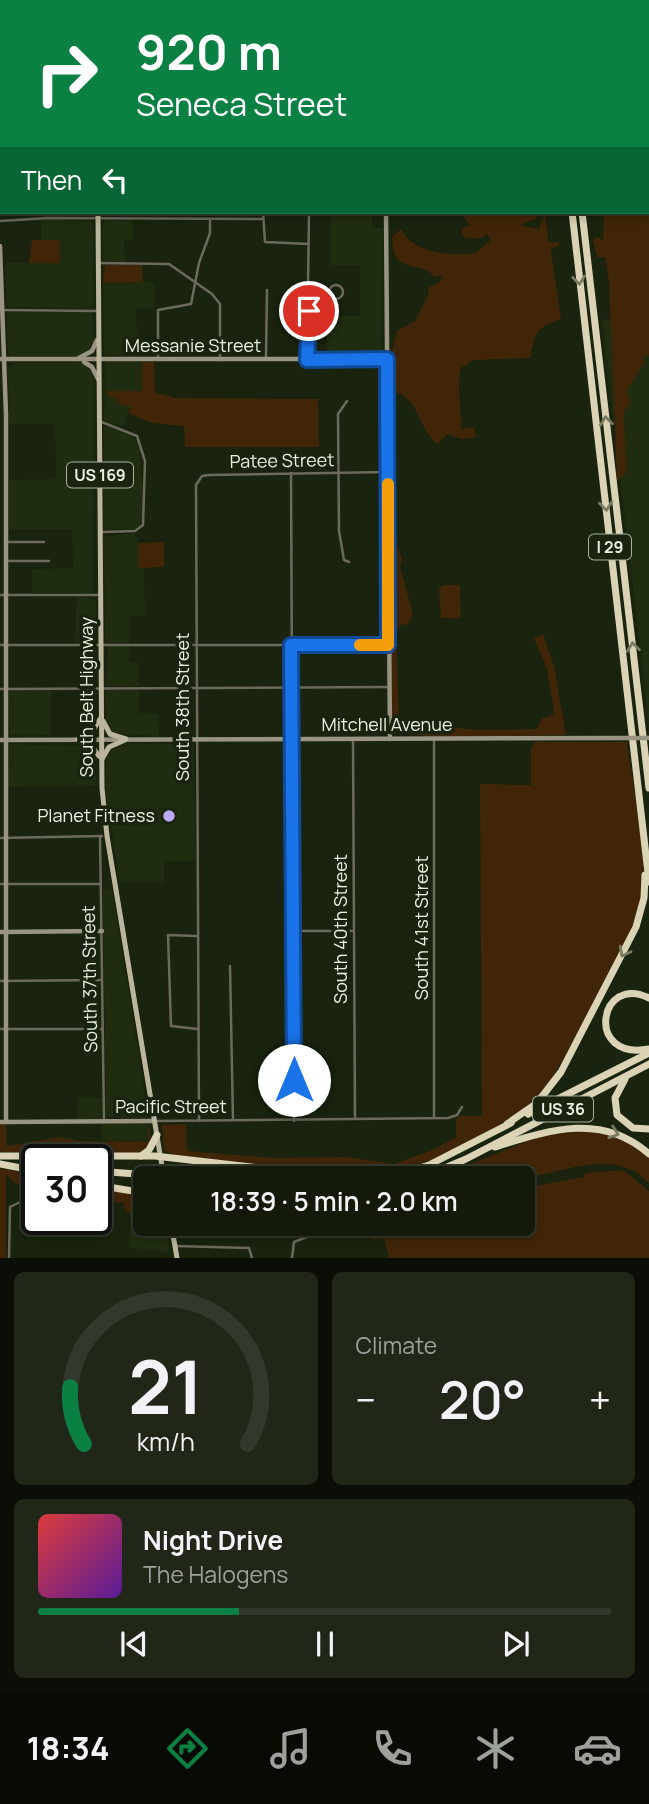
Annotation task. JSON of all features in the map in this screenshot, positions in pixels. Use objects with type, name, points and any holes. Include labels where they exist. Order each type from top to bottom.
[{"type":"highway","name":"I 29","points":[[572,214],[649,882]]},
{"type":"highway","name":"I 29","points":[[582,214],[649,788]]},
{"type":"highway","points":[[508,1124],[530,1110],[554,1082],[632,936],[644,898],[644,839]]},
{"type":"highway","points":[[649,998],[637,994],[621,996],[610,1006],[605,1022],[610,1037],[621,1047],[649,1051]]},
{"type":"highway","name":"US 36","points":[[422,1166],[454,1153],[649,1051]]},
{"type":"highway","name":"US 36","points":[[448,1166],[649,1064]]},
{"type":"highway","points":[[634,1072],[618,1089],[615,1109],[626,1125],[649,1129]]},
{"type":"highway","points":[[477,1153],[539,1133],[589,1127],[619,1134],[649,1154]]},
{"type":"highway","points":[[141,1156],[149,1150],[157,1135]]},
{"type":"highway","points":[[0,1159],[141,1156],[160,1152],[173,1157],[247,1166]]},
{"type":"highway","points":[[0,1159],[21,1161]]},
{"type":"highway","points":[[0,1159],[21,1166]]},
{"type":"highway","points":[[112,1170],[133,1172]]},
{"type":"highway","points":[[112,1188],[133,1191]]},
{"type":"main road","name":"South Belt Highway","points":[[98,214],[103,836],[162,1166]]},
{"type":"main road","points":[[78,739],[92,732],[101,717]]},
{"type":"main road","points":[[101,717],[110,734],[126,739]]},
{"type":"main road","points":[[78,739],[95,748],[101,762]]},
{"type":"main road","points":[[101,762],[109,747],[126,739]]},
{"type":"main road","points":[[174,1236],[177,1258]]},
{"type":"street","points":[[263,214],[265,242],[309,244]]},
{"type":"street","points":[[307,360],[309,214]]},
{"type":"street","points":[[386,214],[390,739]]},
{"type":"street","points":[[0,221],[48,218],[263,219]]},
{"type":"street","points":[[158,361],[158,310],[191,304],[199,263],[210,233],[210,219]]},
{"type":"street","points":[[0,246],[5,542],[2,595],[3,740],[7,838],[3,884],[3,1122]]},
{"type":"street","points":[[98,263],[162,263],[179,270],[216,297],[220,304],[220,361]]},
{"type":"street","points":[[309,295],[329,295],[333,299],[340,297],[339,284],[332,285],[329,295]]},
{"type":"street","points":[[266,360],[267,290]]},
{"type":"street","points":[[3,310],[99,311]]},
{"type":"street","points":[[73,360],[89,354],[99,336]]},
{"type":"street","name":"Messanie Street","points":[[2,359],[387,359]]},
{"type":"street","points":[[73,360],[92,367],[99,384]]},
{"type":"street","points":[[347,401],[338,414],[339,531],[344,560],[349,562]]},
{"type":"street","points":[[99,421],[137,436],[145,461],[143,525],[135,531],[100,532]]},
{"type":"street","points":[[290,472],[294,1121]]},
{"type":"street","name":"Patee Street","points":[[195,499],[196,485],[205,475],[388,472]]},
{"type":"street","name":"South 38th Street","points":[[195,499],[198,1121]]},
{"type":"street","points":[[5,542],[44,542]]},
{"type":"street","points":[[5,561],[49,561]]},
{"type":"street","points":[[2,595],[100,595]]},
{"type":"street","points":[[3,646],[388,645]]},
{"type":"street","points":[[3,689],[389,687]]},
{"type":"street","points":[[390,726],[405,739]]},
{"type":"street","name":"South 41st Street","points":[[434,738],[434,1118]]},
{"type":"street","name":"Mitchell Avenue","points":[[3,740],[649,738]]},
{"type":"street","name":"South 40th Street","points":[[353,739],[355,1119]]},
{"type":"street","points":[[0,838],[103,836]]},
{"type":"street","name":"South 37th Street","points":[[103,836],[101,884],[104,1122]]},
{"type":"street","points":[[3,884],[101,884]]},
{"type":"street","points":[[3,932],[102,931]]},
{"type":"street","points":[[292,931],[354,931]]},
{"type":"street","points":[[197,936],[168,934],[171,1026],[197,1029]]},
{"type":"street","points":[[230,966],[233,1121]]},
{"type":"street","points":[[3,981],[102,980]]},
{"type":"street","points":[[3,1028],[102,1029]]},
{"type":"street","name":"Pacific Street","points":[[3,1122],[451,1118],[462,1107]]},
{"type":"street","points":[[9,1258],[10,1207],[21,1202]]},
{"type":"street","points":[[292,1258],[294,1242],[309,1236]]},
{"type":"street","points":[[175,1246],[249,1248],[252,1258]]},
{"type":"shaded area","points":[[372,214],[372,228],[383,228],[381,355],[327,357],[326,316],[360,316],[360,265],[330,265],[330,215]]},
{"type":"shaded area","points":[[462,214],[536,214],[536,219],[520,225],[539,229],[545,214],[548,242],[559,242],[559,246],[551,252],[561,319],[538,332],[530,358],[473,360],[461,368],[461,429],[474,427],[476,437],[461,439],[448,434],[437,444],[426,431],[410,402],[396,392],[391,394],[390,359],[397,331],[415,321],[429,293],[428,288],[440,281],[443,275],[434,277],[429,271],[402,262],[395,254],[392,237],[401,229],[414,244],[434,252],[476,253],[491,240],[487,233],[483,238],[466,238],[461,229],[470,226]]},
{"type":"shaded area","points":[[604,214],[649,214],[649,356],[644,354],[644,363],[627,390],[630,402],[624,415],[627,471],[617,481],[609,281],[605,257],[597,257],[593,240],[597,237],[603,240]]},
{"type":"shaded area","points":[[41,219],[93,222],[92,308],[7,307],[5,263],[60,263],[60,240],[41,240]]},
{"type":"shaded area","points":[[106,221],[133,221],[133,240],[124,241],[125,262],[105,261],[103,258],[103,224]]},
{"type":"shaded area","points":[[32,240],[60,240],[60,263],[29,263]]},
{"type":"shaded area","points":[[105,265],[142,265],[143,282],[103,283]]},
{"type":"shaded area","points":[[155,282],[155,307],[136,308],[138,358],[104,354],[103,283]]},
{"type":"shaded area","points":[[649,309],[649,725],[602,320]]},
{"type":"shaded area","points":[[10,312],[92,312],[94,343],[90,351],[78,356],[11,356],[8,352],[7,315]]},
{"type":"shaded area","points":[[106,362],[142,362],[142,391],[108,391],[130,406],[123,427],[104,421]]},
{"type":"shaded area","points":[[142,362],[154,362],[155,392],[175,398],[318,399],[319,447],[185,447],[184,426],[152,423],[129,414],[130,406],[119,404],[116,398],[110,398],[107,391],[142,391]]},
{"type":"shaded area","points":[[14,363],[80,363],[89,366],[94,373],[93,593],[32,593],[32,569],[73,568],[72,529],[9,529],[9,480],[56,479],[55,424],[9,424],[8,368]]},
{"type":"shaded area","points":[[104,427],[131,435],[140,444],[143,514],[140,526],[132,530],[104,528]]},
{"type":"shaded area","points":[[134,533],[139,543],[139,567],[144,568],[145,616],[129,616],[129,643],[108,643],[105,640],[104,537]]},
{"type":"shaded area","points":[[391,537],[395,537],[402,559],[400,567],[413,614],[408,624],[400,625],[396,633],[399,715],[407,720],[430,721],[459,728],[537,729],[542,718],[551,716],[554,712],[547,669],[534,638],[543,634],[554,666],[566,735],[438,737],[397,733],[392,719]]},
{"type":"shaded area","points":[[164,542],[164,567],[139,568],[139,543]]},
{"type":"shaded area","points":[[443,585],[460,585],[461,618],[441,618],[439,588]]},
{"type":"shaded area","points":[[77,597],[96,600],[95,642],[74,642]]},
{"type":"shaded area","points":[[108,646],[129,646],[129,662],[138,662],[139,686],[106,686]]},
{"type":"shaded area","points":[[13,690],[51,690],[51,735],[10,734],[9,693]]},
{"type":"shaded area","points":[[108,690],[139,690],[139,713],[158,714],[159,736],[112,733],[106,723],[105,693]]},
{"type":"shaded area","points":[[535,742],[627,742],[639,820],[643,879],[636,917],[616,964],[552,1079],[528,1107],[436,1159],[412,1166],[267,1166],[172,1155],[164,1150],[162,1125],[186,1124],[187,1151],[275,1158],[347,1157],[393,1164],[433,1150],[456,1137],[456,1120],[459,1116],[482,1116],[480,784],[531,785],[531,747]]},
{"type":"shaded area","points":[[10,744],[90,747],[95,753],[97,786],[8,787]]},
{"type":"shaded area","points":[[120,744],[189,744],[194,747],[195,861],[164,861],[164,882],[120,882],[106,796],[106,759],[110,749]]},
{"type":"shaded area","points":[[103,890],[112,890],[148,1114],[145,1119],[106,1117]]},
{"type":"shaded area","points":[[78,1098],[102,1098],[101,1119],[78,1120]]},
{"type":"shaded area","points":[[148,1123],[148,1142],[102,1141],[102,1124]]},
{"type":"shaded area","points":[[148,1123],[150,1140],[141,1153],[112,1153],[112,1144],[21,1144],[21,1152],[0,1152],[0,1124],[6,1124],[7,1146],[60,1137],[79,1141],[148,1142]]},
{"type":"shaded area","points":[[588,1130],[621,1139],[649,1158],[649,1183],[635,1172],[605,1164],[535,1176],[535,1166],[466,1166],[540,1136]]},
{"type":"shaded area","points":[[0,1168],[21,1173],[21,1186],[14,1183],[6,1174],[6,1258],[0,1258]]},
{"type":"shaded area","points":[[623,1170],[649,1191],[649,1258],[389,1258],[384,1238],[372,1240],[370,1236],[535,1236],[535,1186],[584,1177],[585,1173]]},
{"type":"shaded area","points":[[112,1190],[133,1193],[133,1212],[125,1212],[124,1203],[112,1202]]},
{"type":"shaded area","points":[[130,1212],[133,1212],[133,1236],[168,1236],[170,1252],[130,1248]]},
{"type":"slow traffic","points":[[360,645],[388,645],[388,484]]},
{"type":"place","name":"Planet Fitness","points":[[169,816]]},
{"type":"route","points":[[294,1080],[291,645],[388,645],[387,359],[307,360],[309,311]]}]
